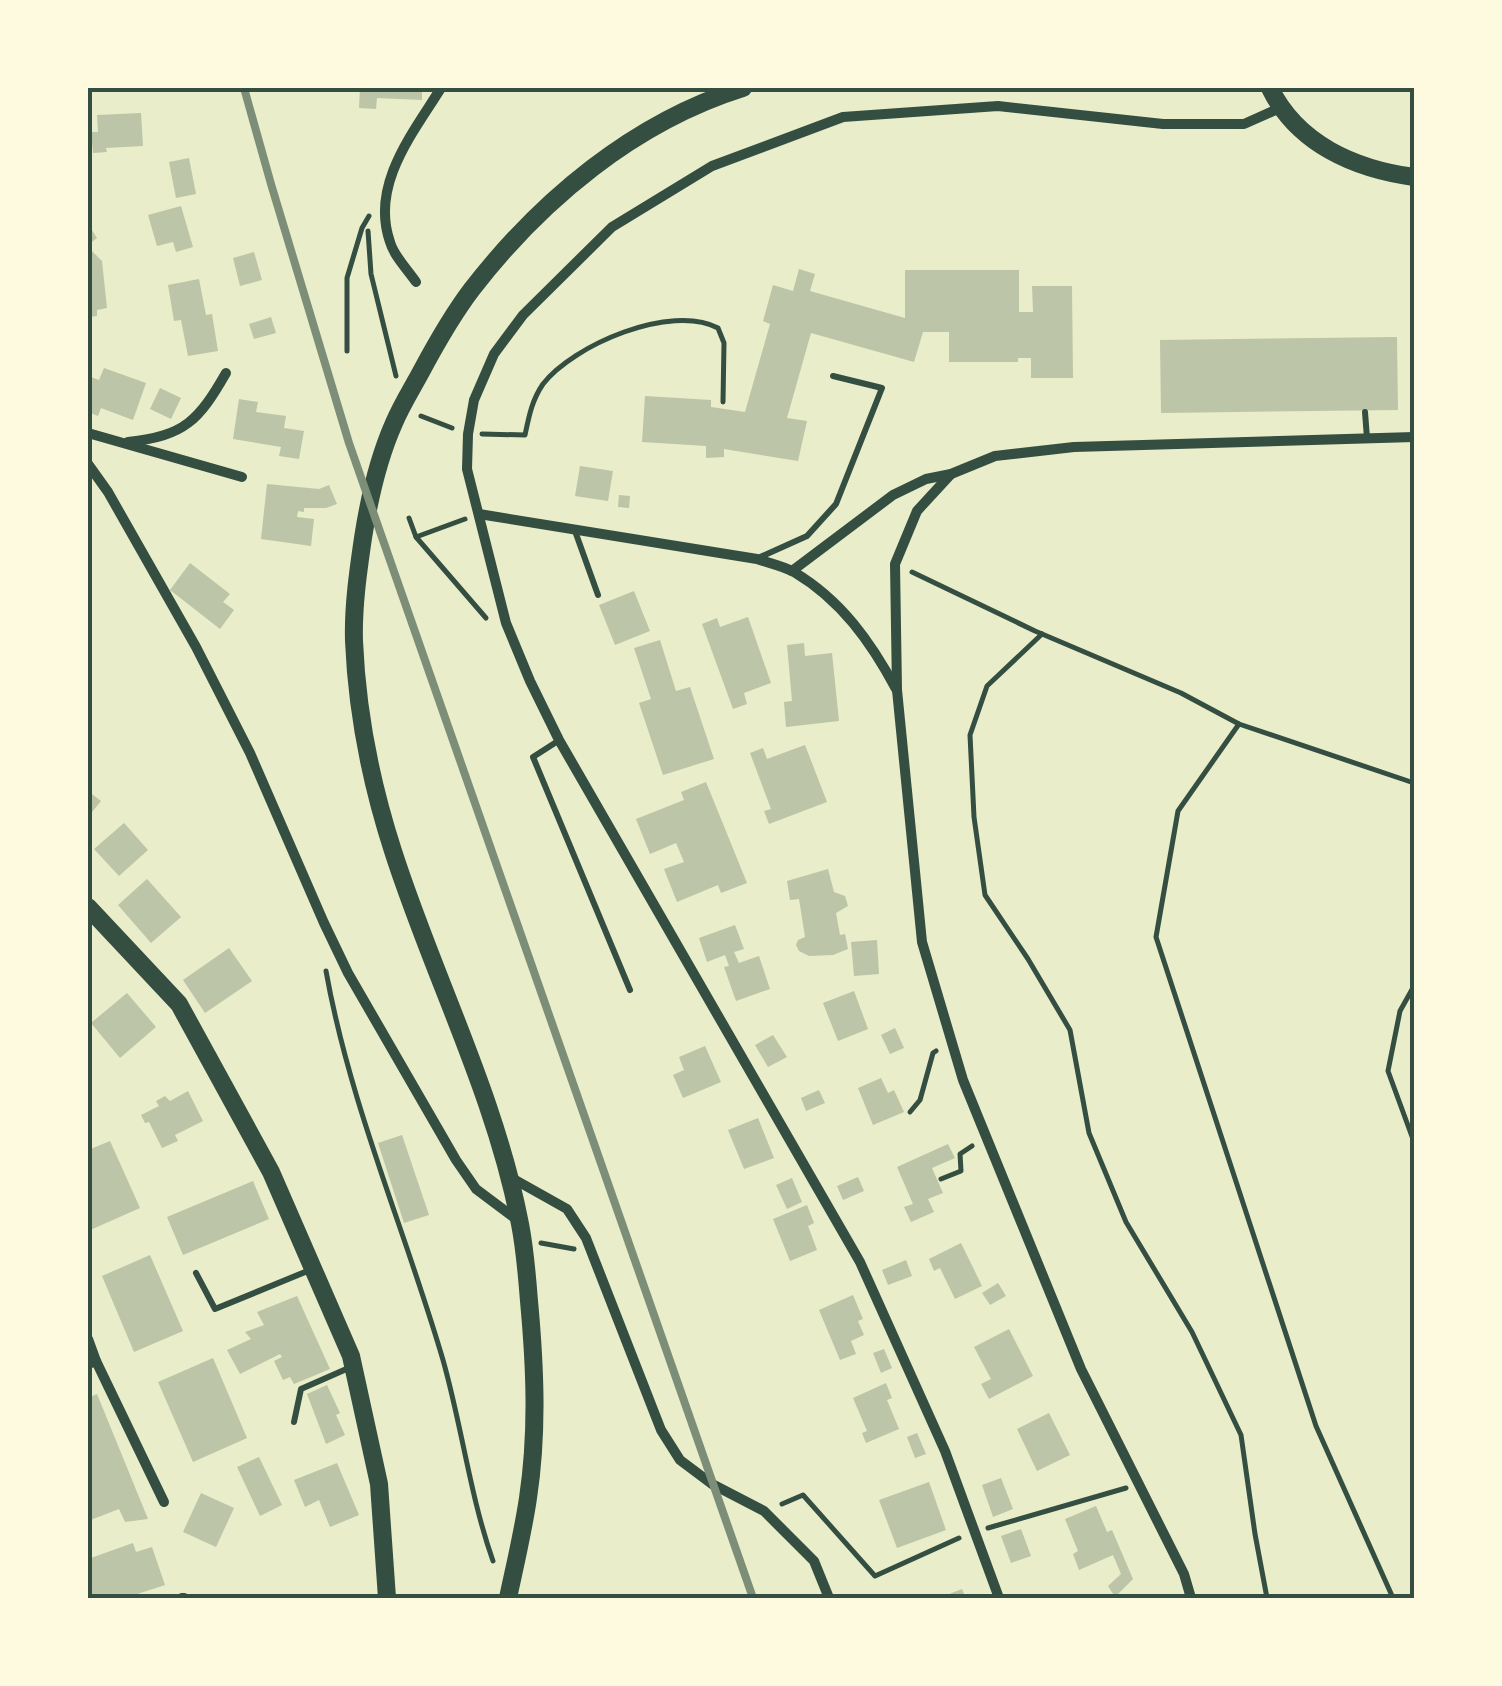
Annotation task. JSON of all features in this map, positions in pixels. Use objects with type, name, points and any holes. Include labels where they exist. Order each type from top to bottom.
[{"type":"main road","points":[[508,1598],[529,1495],[535,1414],[534,1349],[522,1231],[489,1107],[394,853],[368,764],[354,639],[356,584],[366,519],[376,472],[394,421],[459,306],[494,261],[532,219],[622,147],[679,114],[743,88]]},
{"type":"main road","points":[[1270,88],[1294,124],[1328,151],[1392,174],[1414,177]]},
{"type":"main road","points":[[88,907],[179,1004],[271,1172],[313,1268],[354,1366],[380,1484],[388,1598]]},
{"type":"street","points":[[416,282],[390,244],[384,209],[391,174],[441,88]]},
{"type":"street","points":[[999,1598],[946,1451],[860,1262],[560,740],[530,681],[506,623],[467,469],[474,400],[494,354],[523,315],[612,228],[712,166],[843,117],[998,106],[1163,124],[1244,124],[1280,108]]},
{"type":"street","points":[[122,442],[154,439],[183,428],[208,404],[226,373]]},
{"type":"street","points":[[88,433],[242,477]]},
{"type":"street","points":[[792,571],[893,495],[926,479],[951,474],[995,456],[1074,447],[1414,438]]},
{"type":"street","points":[[88,464],[108,492],[205,665],[250,753],[348,973],[456,1160],[476,1189],[522,1231]]},
{"type":"street","points":[[951,474],[917,511],[895,564],[897,690],[922,942],[963,1080],[1081,1369],[1184,1574],[1191,1598]]},
{"type":"street","points":[[479,514],[757,559],[792,571],[844,610],[876,650],[897,690]]},
{"type":"street","points":[[510,1177],[567,1209],[586,1238],[661,1430],[680,1460],[712,1484],[764,1511],[814,1561],[828,1598]]},
{"type":"street","points":[[88,1338],[92,1362],[164,1502]]},
{"type":"lane","points":[[757,559],[807,536],[836,504],[882,388],[833,376]]},
{"type":"lane","points":[[1365,412],[1367,440]]},
{"type":"lane","points":[[574,530],[598,595]]},
{"type":"lane","points":[[560,740],[532,757],[630,990]]},
{"type":"lane","points":[[196,1273],[215,1309],[313,1268]]},
{"type":"lane","points":[[294,1422],[300,1389],[354,1366]]},
{"type":"path","points":[[347,351],[347,278],[368,218],[391,174]]},
{"type":"path","points":[[368,218],[371,274],[395,375],[404,389]]},
{"type":"path","points":[[413,403],[421,417],[468,434],[524,434],[531,406],[557,368],[606,340],[660,321],[710,324],[718,328],[724,343],[723,402]]},
{"type":"path","points":[[416,537],[479,514]]},
{"type":"path","points":[[409,518],[416,537],[491,624],[506,623]]},
{"type":"path","points":[[895,564],[1042,634],[1180,693],[1238,724],[1414,782]]},
{"type":"path","points":[[1042,634],[986,686],[970,734],[974,817],[985,895],[1070,1030],[1089,1133],[1126,1222],[1192,1332],[1241,1435],[1268,1598]]},
{"type":"path","points":[[1238,724],[1178,811],[1156,937],[1316,1426],[1393,1598]]},
{"type":"path","points":[[324,923],[326,973],[346,1063],[442,1360],[481,1526]]},
{"type":"path","points":[[1414,986],[1400,1012],[1388,1071],[1414,1142]]},
{"type":"path","points":[[910,1112],[920,1100],[933,1053],[951,1042]]},
{"type":"path","points":[[941,1180],[961,1171],[960,1154],[987,1136]]},
{"type":"path","points":[[522,1231],[592,1253]]},
{"type":"path","points":[[764,1511],[803,1495],[875,1576],[974,1530],[997,1527],[1139,1485]]},
{"type":"building","points":[[360,88],[422,88],[422,100],[377,98],[376,109],[359,108]]},
{"type":"building","points":[[141,113],[143,146],[106,148],[107,152],[93,153],[91,132],[98,132],[97,115]]},
{"type":"building","points":[[189,158],[196,194],[176,198],[169,162]]},
{"type":"building","points":[[181,206],[193,247],[176,252],[173,242],[157,246],[148,215]]},
{"type":"building","points":[[88,224],[97,238],[88,245]]},
{"type":"building","points":[[88,247],[102,261],[107,308],[88,317]]},
{"type":"building","points":[[254,252],[262,280],[240,286],[233,258]]},
{"type":"building","points":[[799,269],[815,274],[810,291],[905,318],[905,270],[1019,270],[1019,312],[1033,312],[1032,286],[1072,286],[1073,378],[1031,378],[1031,358],[1018,358],[1018,362],[949,362],[949,332],[923,332],[914,362],[811,333],[787,418],[807,421],[798,461],[724,449],[724,457],[706,458],[706,446],[642,442],[645,396],[711,400],[711,407],[745,412],[770,324],[763,321],[773,285],[793,291]]},
{"type":"building","points":[[199,279],[206,315],[212,314],[218,351],[188,356],[181,320],[174,321],[168,285]]},
{"type":"building","points":[[271,317],[276,333],[254,339],[249,324]]},
{"type":"building","points":[[1397,337],[1398,410],[1161,413],[1160,340]]},
{"type":"building","points":[[104,368],[146,383],[133,420],[101,408],[98,416],[88,412],[88,376],[99,380]]},
{"type":"building","points":[[160,388],[181,398],[171,419],[150,409]]},
{"type":"building","points":[[239,399],[258,402],[256,412],[286,416],[284,428],[304,431],[299,459],[279,456],[281,447],[233,439]]},
{"type":"building","points":[[580,466],[613,471],[608,501],[575,496]]},
{"type":"building","points":[[267,484],[319,489],[329,485],[337,504],[298,511],[297,517],[314,519],[311,546],[261,539]]},
{"type":"building","points":[[619,495],[630,496],[629,508],[618,507]]},
{"type":"building","points":[[190,563],[230,594],[223,602],[234,610],[220,629],[170,590]]},
{"type":"building","points":[[634,591],[650,631],[615,645],[599,605]]},
{"type":"building","points":[[748,617],[771,683],[744,693],[747,704],[733,709],[702,624],[717,618],[720,627]]},
{"type":"building","points":[[660,640],[676,691],[690,687],[714,759],[663,775],[639,703],[651,699],[634,648]]},
{"type":"building","points":[[804,643],[805,656],[832,653],[839,721],[786,727],[784,702],[792,701],[787,645]]},
{"type":"building","points":[[805,745],[827,802],[769,824],[764,811],[771,809],[750,753],[763,748],[767,759]]},
{"type":"building","points":[[706,782],[747,883],[721,893],[718,885],[677,902],[664,869],[684,862],[676,843],[650,854],[636,819],[684,800],[681,792]]},
{"type":"building","points":[[88,791],[101,801],[88,817]]},
{"type":"building","points":[[124,823],[148,850],[119,876],[94,849]]},
{"type":"building","points":[[828,869],[834,892],[845,896],[848,906],[836,913],[840,935],[845,934],[848,949],[833,955],[809,956],[796,945],[805,937],[799,899],[790,900],[787,881]]},
{"type":"building","points":[[147,879],[181,917],[151,943],[118,905]]},
{"type":"building","points":[[735,925],[744,949],[734,952],[739,963],[759,956],[770,989],[736,1001],[724,967],[729,966],[725,955],[707,962],[699,938]]},
{"type":"building","points":[[877,940],[879,974],[854,976],[851,942]]},
{"type":"building","points":[[229,948],[252,981],[205,1013],[183,980]]},
{"type":"building","points":[[854,991],[868,1029],[838,1041],[823,1003]]},
{"type":"building","points":[[127,993],[156,1027],[120,1058],[91,1023]]},
{"type":"building","points":[[895,1028],[904,1048],[890,1054],[881,1035]]},
{"type":"building","points":[[773,1035],[787,1057],[768,1067],[755,1045]]},
{"type":"building","points":[[705,1046],[721,1082],[683,1098],[673,1075],[684,1070],[679,1057]]},
{"type":"building","points":[[881,1078],[888,1093],[894,1090],[904,1112],[873,1125],[858,1088]]},
{"type":"building","points":[[819,1090],[825,1103],[806,1111],[801,1098]]},
{"type":"building","points":[[188,1091],[203,1121],[175,1135],[178,1141],[162,1148],[141,1115],[159,1106],[156,1101],[165,1096],[170,1101]]},
{"type":"building","points":[[758,1118],[774,1158],[744,1169],[728,1130]]},
{"type":"building","points":[[402,1135],[429,1215],[404,1223],[378,1143]]},
{"type":"building","points":[[110,1141],[140,1208],[88,1231],[88,1150]]},
{"type":"building","points":[[948,1144],[955,1158],[932,1168],[943,1193],[928,1199],[934,1212],[911,1222],[904,1207],[913,1204],[897,1167]]},
{"type":"building","points":[[858,1177],[864,1191],[843,1200],[837,1186]]},
{"type":"building","points":[[792,1178],[802,1202],[787,1209],[776,1185]]},
{"type":"building","points":[[253,1181],[269,1219],[183,1255],[167,1217]]},
{"type":"building","points":[[807,1205],[814,1223],[808,1226],[817,1250],[790,1261],[773,1219]]},
{"type":"building","points":[[961,1243],[982,1286],[955,1299],[940,1268],[934,1271],[929,1259]]},
{"type":"building","points":[[150,1255],[183,1331],[134,1352],[102,1276]]},
{"type":"building","points":[[906,1260],[912,1276],[888,1285],[882,1270]]},
{"type":"building","points":[[998,1283],[1006,1296],[990,1305],[982,1293]]},
{"type":"building","points":[[853,1295],[863,1319],[858,1321],[864,1335],[851,1341],[856,1354],[840,1360],[819,1310]]},
{"type":"building","points":[[297,1296],[330,1369],[294,1384],[290,1377],[283,1380],[274,1361],[282,1357],[280,1354],[240,1374],[227,1350],[251,1339],[245,1332],[264,1325],[257,1312]]},
{"type":"building","points":[[1009,1329],[1033,1376],[989,1399],[981,1384],[991,1379],[974,1347]]},
{"type":"building","points":[[884,1349],[892,1368],[881,1373],[873,1353]]},
{"type":"building","points":[[213,1358],[247,1438],[193,1462],[158,1382]]},
{"type":"building","points":[[886,1383],[892,1398],[887,1400],[899,1429],[866,1443],[862,1433],[867,1431],[853,1398]]},
{"type":"building","points":[[327,1385],[345,1435],[326,1444],[307,1394]]},
{"type":"building","points":[[97,1394],[148,1519],[125,1522],[119,1509],[88,1521],[88,1398]]},
{"type":"building","points":[[1049,1413],[1070,1455],[1037,1471],[1017,1429]]},
{"type":"building","points":[[917,1433],[926,1454],[915,1458],[907,1437]]},
{"type":"building","points":[[259,1457],[282,1505],[260,1516],[237,1467]]},
{"type":"building","points":[[337,1463],[359,1515],[330,1527],[319,1500],[305,1507],[294,1480]]},
{"type":"building","points":[[1001,1478],[1013,1509],[993,1517],[982,1485]]},
{"type":"building","points":[[929,1482],[946,1530],[897,1548],[879,1500]]},
{"type":"building","points":[[201,1493],[234,1508],[216,1547],[183,1532]]},
{"type":"building","points":[[1096,1506],[1107,1532],[1112,1530],[1133,1579],[1115,1597],[1108,1586],[1121,1574],[1113,1555],[1079,1570],[1073,1554],[1078,1551],[1065,1519]]},
{"type":"building","points":[[1021,1529],[1031,1556],[1011,1563],[1001,1536]]},
{"type":"building","points":[[133,1543],[136,1552],[152,1547],[165,1585],[125,1598],[88,1598],[88,1559]]},
{"type":"building","points":[[962,1589],[966,1598],[939,1598]]},
{"type":"railway","points":[[244,88],[349,443],[753,1598]]}]
